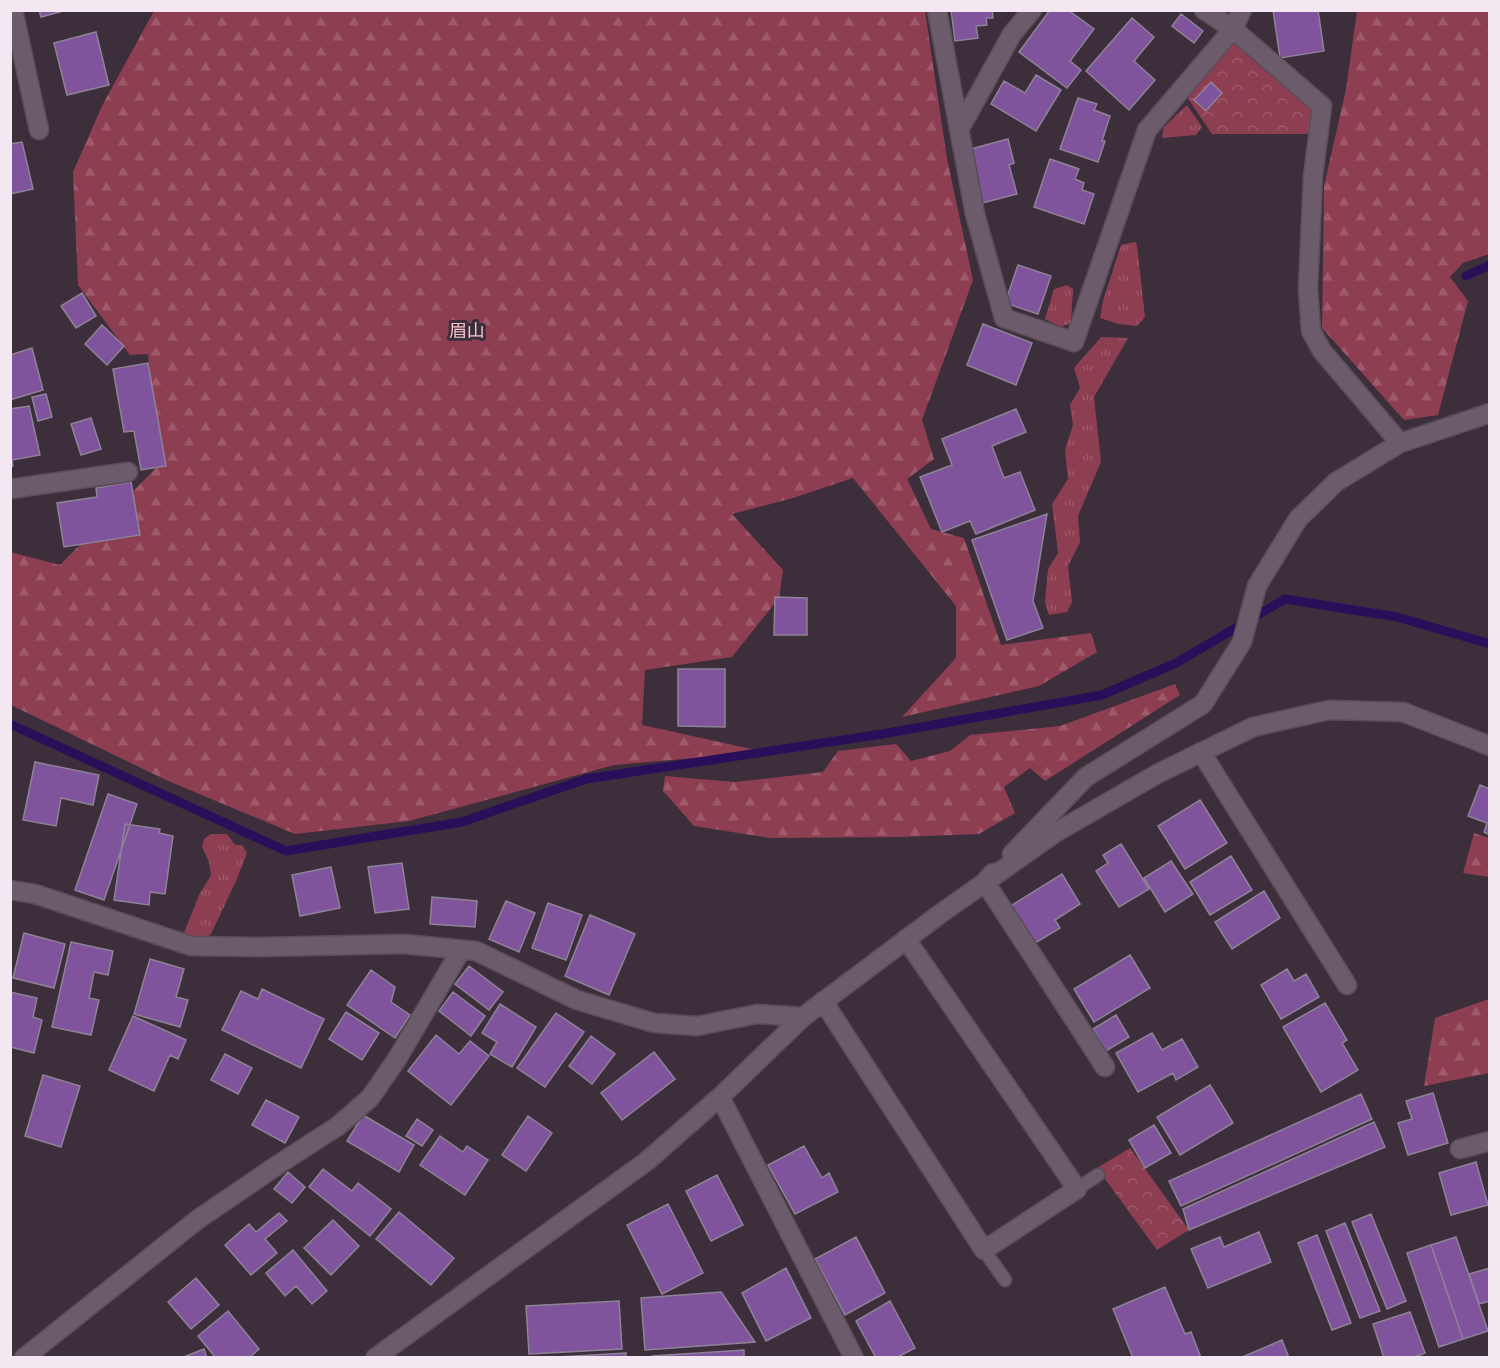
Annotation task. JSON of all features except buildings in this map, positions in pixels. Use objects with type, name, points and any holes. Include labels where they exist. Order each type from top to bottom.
[{"type":"street","points":[[13,10],[39,130]]},
{"type":"street","points":[[937,10],[975,214],[1004,318],[1074,342],[1147,130],[1233,29],[1242,10]]},
{"type":"street","points":[[959,130],[1012,34],[1032,10]]},
{"type":"street","points":[[1204,10],[1233,29],[1322,106],[1313,176],[1308,290],[1311,331],[1322,351],[1400,443]]},
{"type":"street","points":[[985,882],[1086,777],[1203,704],[1242,642],[1257,586],[1299,519],[1336,482],[1400,443],[1490,413]]},
{"type":"street","points":[[10,489],[128,472]]},
{"type":"street","points":[[375,1358],[647,1161],[720,1097],[803,1017],[906,939],[1055,833],[1157,774],[1253,727],[1329,710],[1403,712],[1490,746]]},
{"type":"street","points":[[1201,752],[1347,985]]},
{"type":"street","points":[[985,882],[1105,1067]]},
{"type":"street","points":[[10,890],[35,894],[191,946],[404,944],[476,951],[577,1000],[654,1023],[697,1026],[757,1014],[803,1017]]},
{"type":"street","points":[[823,1001],[984,1250],[1077,1189],[906,939]]},
{"type":"street","points":[[24,1358],[197,1220],[338,1126],[370,1098],[397,1059],[461,950]]},
{"type":"street","points":[[720,1097],[855,1358]]},
{"type":"street","points":[[1460,1149],[1490,1142]]},
{"type":"lane","points":[[1077,1189],[1098,1174]]},
{"type":"lane","points":[[984,1250],[1005,1280]]},
{"type":"green space","name":"眉山","points":[[154,11],[925,11],[947,159],[973,280],[922,420],[934,459],[907,479],[931,529],[964,538],[1001,645],[1091,633],[1097,652],[1039,686],[902,717],[956,658],[956,606],[853,478],[793,498],[732,514],[783,570],[779,598],[732,657],[645,670],[642,725],[765,752],[614,765],[409,821],[295,834],[166,780],[11,705],[10,552],[60,565],[161,463],[148,354],[130,355],[78,285],[73,172],[103,104]]},
{"type":"green space","points":[[1357,11],[1489,11],[1489,254],[1463,263],[1450,277],[1468,301],[1438,415],[1404,420],[1322,328],[1324,186],[1346,89]]},
{"type":"green space","points":[[1235,40],[1314,109],[1311,134],[1212,134],[1187,97]]},
{"type":"green space","points":[[1187,105],[1202,127],[1196,135],[1162,138],[1164,127]]},
{"type":"green space","points":[[1135,242],[1145,317],[1137,326],[1119,324],[1100,318],[1103,301],[1121,245]]},
{"type":"green space","points":[[1067,285],[1073,289],[1071,323],[1061,327],[1045,319],[1054,289]]},
{"type":"green space","points":[[1101,337],[1128,338],[1094,397],[1101,462],[1078,516],[1080,542],[1068,566],[1072,602],[1067,612],[1049,615],[1045,602],[1048,569],[1058,553],[1052,504],[1068,479],[1065,450],[1073,425],[1070,405],[1080,388],[1074,368]]},
{"type":"green space","points":[[1175,684],[1180,695],[1045,781],[1030,768],[1004,787],[1015,813],[979,834],[770,838],[694,826],[663,791],[665,776],[735,782],[823,772],[838,751],[896,744],[911,761],[950,751],[970,735],[1060,726]]},
{"type":"green space","points":[[1474,833],[1489,838],[1489,877],[1463,873]]},
{"type":"green space","points":[[211,834],[227,834],[235,845],[242,845],[247,853],[211,934],[205,938],[191,939],[184,933],[199,895],[211,875],[209,862],[202,847],[204,839]]},
{"type":"green space","points":[[1489,999],[1489,1073],[1424,1086],[1435,1018]]},
{"type":"green space","points":[[1130,1148],[1189,1230],[1157,1250],[1097,1168]]},
{"type":"waterway","points":[[1466,276],[1490,265]]},
{"type":"waterway","points":[[10,724],[286,851],[462,822],[586,779],[882,734],[1102,695],[1176,663],[1285,599],[1397,617],[1490,644]]}]
